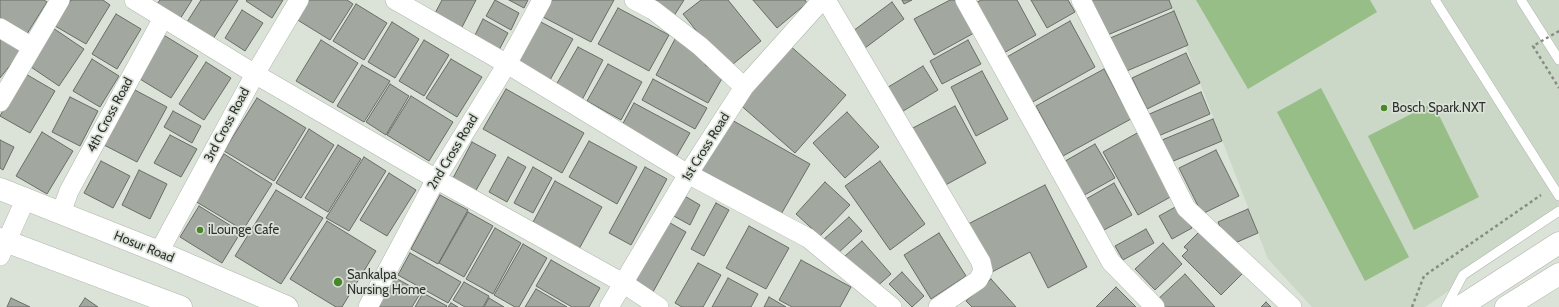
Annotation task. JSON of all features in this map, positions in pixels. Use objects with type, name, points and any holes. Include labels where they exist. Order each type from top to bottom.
[{"type":"main road","name":"Hosur Road","points":[[0,189],[26,198],[159,252],[287,307]]},
{"type":"main road","points":[[1460,307],[1559,243]]},
{"type":"main road","points":[[2,246],[181,307]]},
{"type":"main road","points":[[1506,307],[1559,274]]},
{"type":"street","points":[[0,102],[60,0]]},
{"type":"street","points":[[134,0],[255,74],[436,179],[623,283],[659,307]]},
{"type":"street","name":"3rd Cross Road","points":[[159,252],[255,74],[299,0]]},
{"type":"street","points":[[395,0],[507,64],[688,174],[808,238],[892,307]]},
{"type":"street","name":"2nd Cross Road","points":[[368,307],[436,179],[507,64],[542,0]]},
{"type":"street","points":[[634,0],[653,10],[700,46],[744,86]]},
{"type":"street","name":"1st Cross Road","points":[[609,307],[688,174],[744,86],[822,0]]},
{"type":"street","points":[[826,0],[981,262],[983,271],[978,280],[938,307]]},
{"type":"street","points":[[965,0],[1111,262],[1155,307]]},
{"type":"street","points":[[1081,0],[1186,208],[1292,307]]},
{"type":"street","name":"4th Cross Road","points":[[60,213],[69,191],[162,18]]},
{"type":"street","points":[[0,28],[32,48]]},
{"type":"street","points":[[2,246],[26,198]]},
{"type":"lane","points":[[1435,0],[1559,196]]},
{"type":"lane","points":[[1521,0],[1559,60]]},
{"type":"lane","points":[[1446,307],[1463,275],[1559,211]]},
{"type":"path","points":[[1559,31],[1533,46],[1559,88]]},
{"type":"path","points":[[1412,307],[1424,276],[1553,187]]},
{"type":"shaded area","name":"Bosch Spark.NXT","points":[[1168,0],[1559,0],[1559,217],[1425,307],[1312,307],[1268,259]]},
{"type":"green space","points":[[1196,0],[1370,0],[1377,12],[1248,89]]},
{"type":"green space","points":[[1321,88],[1409,257],[1365,281],[1277,112]]},
{"type":"green space","points":[[1433,103],[1479,197],[1414,230],[1368,136]]},
{"type":"building","points":[[0,0],[44,0],[47,2],[25,37],[0,22]]},
{"type":"building","points":[[71,0],[103,0],[110,5],[86,44],[55,26]]},
{"type":"building","points":[[160,0],[192,0],[180,19],[157,4]]},
{"type":"building","points":[[201,0],[238,0],[213,39],[187,22]]},
{"type":"building","points":[[283,0],[272,18],[246,1]]},
{"type":"building","points":[[307,0],[347,0],[353,4],[330,40],[296,19]]},
{"type":"building","points":[[442,0],[476,0],[459,33],[432,19]]},
{"type":"building","points":[[495,0],[519,13],[511,30],[486,16]]},
{"type":"building","points":[[509,0],[528,0],[524,8]]},
{"type":"building","points":[[552,0],[614,0],[591,42],[543,17]]},
{"type":"building","points":[[656,0],[684,0],[672,19],[652,7]]},
{"type":"building","points":[[701,0],[728,0],[761,41],[727,69],[683,14]]},
{"type":"building","points":[[753,0],[805,0],[807,3],[777,28]]},
{"type":"building","points":[[902,0],[912,0],[904,4]]},
{"type":"building","points":[[950,0],[956,0],[974,33],[934,55],[914,19]]},
{"type":"building","points":[[981,0],[1017,0],[1036,35],[1002,54],[974,4]]},
{"type":"building","points":[[1031,0],[1068,0],[1075,12],[1047,28]]},
{"type":"building","points":[[1090,0],[1169,0],[1172,8],[1105,36]]},
{"type":"building","points":[[892,2],[904,19],[865,48],[853,31]]},
{"type":"building","points":[[356,4],[387,23],[364,60],[333,41]]},
{"type":"building","points":[[618,8],[669,35],[649,71],[598,44]]},
{"type":"building","points":[[242,10],[263,23],[245,51],[225,38]]},
{"type":"building","points":[[1174,11],[1188,45],[1122,73],[1108,39]]},
{"type":"building","points":[[116,14],[141,29],[117,69],[92,54]]},
{"type":"building","points":[[483,19],[508,33],[498,52],[473,39]]},
{"type":"building","points":[[539,21],[573,39],[550,80],[517,61]]},
{"type":"building","points":[[1070,21],[1095,67],[1031,103],[1005,58]]},
{"type":"building","points":[[392,22],[419,39],[395,78],[368,62]]},
{"type":"building","points":[[53,28],[84,49],[59,86],[28,65]]},
{"type":"building","points":[[0,31],[23,49],[0,78]]},
{"type":"building","points":[[162,34],[198,56],[171,98],[135,76]]},
{"type":"building","points":[[675,39],[709,57],[705,65],[724,75],[708,103],[656,75]]},
{"type":"building","points":[[321,40],[358,63],[333,103],[296,81]]},
{"type":"building","points":[[424,40],[449,55],[424,96],[399,81]]},
{"type":"building","points":[[968,40],[981,64],[942,84],[930,61]]},
{"type":"building","points":[[788,44],[846,95],[795,153],[737,102]]},
{"type":"building","points":[[578,47],[603,60],[582,100],[556,85]]},
{"type":"building","points":[[1186,53],[1200,83],[1147,109],[1132,78]]},
{"type":"building","points":[[92,59],[119,76],[100,107],[73,91]]},
{"type":"building","points":[[451,59],[482,77],[457,117],[426,98]]},
{"type":"building","points":[[206,62],[231,78],[204,120],[179,104]]},
{"type":"building","points":[[608,64],[642,82],[621,120],[587,101]]},
{"type":"building","points":[[362,65],[390,81],[364,122],[337,106]]},
{"type":"building","points":[[923,66],[938,90],[895,116],[880,92]]},
{"type":"building","points":[[1104,69],[1131,119],[1063,156],[1036,106]]},
{"type":"building","points":[[982,71],[1008,119],[976,136],[951,87]]},
{"type":"building","points":[[24,73],[55,91],[30,133],[0,116]]},
{"type":"building","points":[[653,79],[707,108],[695,129],[642,100]]},
{"type":"building","points":[[390,84],[409,96],[386,135],[366,122]]},
{"type":"building","points":[[506,89],[584,133],[562,173],[483,129]]},
{"type":"building","points":[[135,90],[167,107],[137,162],[104,145]]},
{"type":"building","points":[[1201,92],[1210,114],[1156,137],[1147,115]]},
{"type":"building","points":[[411,96],[453,122],[429,161],[387,135]]},
{"type":"building","points":[[70,97],[98,111],[80,146],[52,132]]},
{"type":"building","points":[[257,98],[306,128],[274,181],[224,151]]},
{"type":"building","points":[[634,103],[690,133],[676,157],[621,127]]},
{"type":"building","points":[[955,106],[986,163],[940,188],[909,130]]},
{"type":"building","points":[[173,111],[201,126],[192,143],[164,127]]},
{"type":"building","points":[[847,112],[879,147],[845,178],[813,143]]},
{"type":"building","points":[[730,119],[810,164],[780,216],[700,172]]},
{"type":"building","points":[[1213,119],[1222,141],[1171,162],[1162,140]]},
{"type":"building","points":[[309,129],[334,145],[301,198],[276,183]]},
{"type":"building","points":[[42,132],[73,151],[47,194],[16,176]]},
{"type":"building","points":[[1139,132],[1174,195],[1138,215],[1103,152]]},
{"type":"building","points":[[170,135],[197,149],[181,177],[154,163]]},
{"type":"building","points":[[0,140],[14,147],[3,170],[0,168]]},
{"type":"building","points":[[589,141],[637,167],[617,204],[569,177]]},
{"type":"building","points":[[472,142],[496,155],[475,192],[452,180]]},
{"type":"building","points":[[1095,144],[1115,178],[1079,198],[1060,164]]},
{"type":"building","points":[[338,145],[361,159],[328,212],[305,198]]},
{"type":"building","points":[[1216,150],[1239,196],[1202,214],[1179,168]]},
{"type":"building","points":[[224,154],[272,184],[243,230],[195,201]]},
{"type":"building","points":[[364,157],[386,171],[349,231],[326,218]]},
{"type":"building","points":[[508,157],[526,167],[507,202],[489,192]]},
{"type":"building","points":[[101,161],[130,176],[113,208],[84,193]]},
{"type":"building","points":[[880,161],[925,224],[890,250],[845,186]]},
{"type":"building","points":[[533,167],[552,178],[533,213],[514,203]]},
{"type":"building","points":[[645,167],[667,179],[631,245],[609,233]]},
{"type":"building","points":[[139,170],[167,184],[150,219],[122,205]]},
{"type":"building","points":[[389,173],[416,190],[387,236],[360,220]]},
{"type":"building","points":[[555,181],[602,207],[579,249],[532,224]]},
{"type":"building","points":[[825,182],[850,205],[820,236],[796,214]]},
{"type":"building","points":[[1114,183],[1132,215],[1104,230],[1086,199]]},
{"type":"building","points":[[1045,185],[1087,267],[1048,288],[1030,252],[992,272],[968,224]]},
{"type":"building","points":[[276,190],[323,218],[281,284],[235,256]]},
{"type":"building","points":[[440,195],[468,210],[438,264],[411,249]]},
{"type":"building","points":[[683,195],[700,205],[690,225],[672,215]]},
{"type":"building","points":[[716,203],[729,210],[704,256],[691,249]]},
{"type":"building","points":[[1179,205],[1192,228],[1172,239],[1159,216]]},
{"type":"building","points":[[199,206],[241,232],[222,263],[180,237]]},
{"type":"building","points":[[1248,209],[1258,233],[1228,246],[1218,222]]},
{"type":"building","points":[[468,212],[493,226],[464,277],[439,263]]},
{"type":"building","points":[[849,217],[862,231],[837,254],[824,239]]},
{"type":"building","points":[[665,220],[686,232],[653,292],[632,280]]},
{"type":"building","points":[[327,221],[376,251],[342,307],[336,307],[290,279]]},
{"type":"building","points":[[749,226],[789,248],[766,289],[726,268]]},
{"type":"building","points":[[495,228],[521,243],[493,294],[466,279]]},
{"type":"building","points":[[1146,229],[1154,243],[1123,260],[1115,246]]},
{"type":"building","points":[[1202,229],[1244,272],[1221,295],[1182,256],[1188,250],[1184,247]]},
{"type":"building","points":[[939,233],[966,276],[931,299],[904,255]]},
{"type":"building","points":[[862,241],[891,274],[874,289],[845,256]]},
{"type":"building","points":[[1163,243],[1182,264],[1155,290],[1135,269]]},
{"type":"building","points":[[523,244],[547,258],[519,307],[515,307],[494,295]]},
{"type":"building","points":[[410,253],[461,282],[448,303],[398,275]]},
{"type":"building","points":[[551,260],[600,288],[589,307],[572,307],[536,286]]},
{"type":"building","points":[[801,260],[851,287],[840,307],[792,307],[779,300]]},
{"type":"building","points":[[698,263],[721,275],[703,307],[682,307],[675,303]]},
{"type":"building","points":[[902,272],[924,296],[912,307],[889,284]]},
{"type":"building","points":[[1185,274],[1215,307],[1164,307],[1157,300]]},
{"type":"building","points":[[392,276],[421,292],[412,307],[375,307]]},
{"type":"building","points":[[728,278],[758,294],[751,307],[712,307]]},
{"type":"building","points":[[991,279],[1016,307],[972,307],[966,301]]},
{"type":"building","points":[[464,282],[489,296],[483,307],[465,307],[453,300]]},
{"type":"building","points":[[1116,287],[1136,307],[1096,307]]},
{"type":"building","points":[[536,289],[567,307],[525,307]]},
{"type":"building","points":[[423,293],[447,306],[415,307]]},
{"type":"building","points":[[769,297],[786,307],[764,307]]},
{"type":"building","points":[[11,298],[30,307],[7,307]]},
{"type":"building","points":[[85,298],[98,307],[79,307]]},
{"type":"building","points":[[489,298],[504,307],[484,307]]},
{"type":"building","points":[[1266,302],[1271,307],[1261,307]]},
{"type":"building","points":[[451,303],[458,307],[448,307]]},
{"type":"place","name":"Bosch Spark.NXT","points":[[1384,108]]},
{"type":"place","name":"iLounge Cafe","points":[[200,230]]},
{"type":"place","name":"Sankalpa Nursing Home","points":[[338,282]]}]
